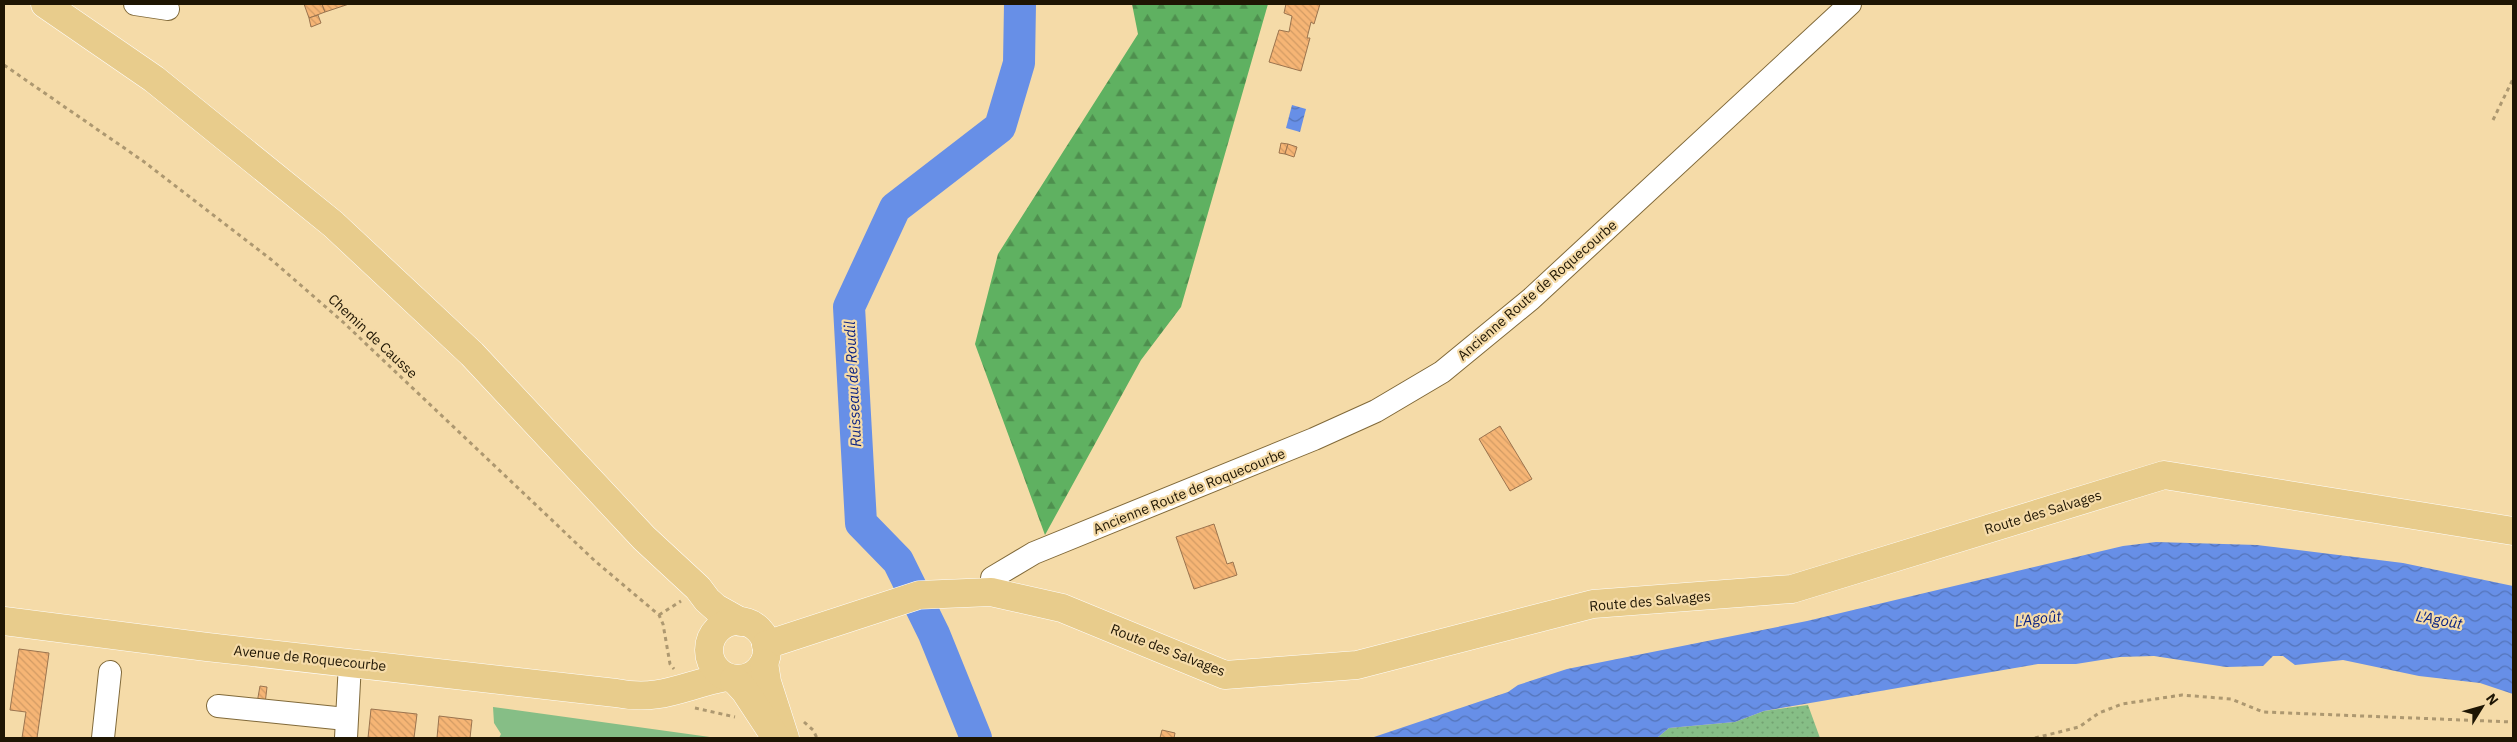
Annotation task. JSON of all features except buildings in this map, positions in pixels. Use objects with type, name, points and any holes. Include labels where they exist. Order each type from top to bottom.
[{"type":"main road","points":[[45,4],[154,79],[333,224],[472,354],[644,538],[716,608],[758,629],[765,654],[766,682],[785,738]]},
{"type":"main road","name":"Route des Salvages","points":[[765,654],[916,596],[991,592],[1062,608],[1225,675],[1357,665],[1593,604],[1792,589],[2164,476],[2513,531]]},
{"type":"main road","points":[[644,538],[700,619],[710,643],[712,664],[745,691],[776,738]]},
{"type":"main road","name":"Avenue de Roquecourbe","points":[[4,621],[616,692],[637,697],[661,695],[701,682],[730,678]]},
{"type":"main road","points":[[710,643],[714,634],[726,624],[741,622]]},
{"type":"main road","name":"Avenue de Roquecourbe","points":[[616,692],[677,675],[688,668],[710,643]]},
{"type":"main road","points":[[730,678],[752,676],[765,654]]},
{"type":"street","points":[[135,4],[168,9]]},
{"type":"street","name":"Ancienne Route de Roquecourbe","points":[[991,592],[992,578],[1034,553],[1314,440],[1376,411],[1442,372],[1537,293],[1850,4]]},
{"type":"street","points":[[218,706],[346,721],[350,662]]},
{"type":"street","points":[[103,738],[110,672]]},
{"type":"path","name":"Chemin de Causse","points":[[4,65],[143,161],[273,261],[343,322],[595,561],[659,615]]},
{"type":"path","points":[[2493,120],[2513,79]]},
{"type":"path","points":[[675,670],[670,664],[663,624],[659,615],[681,601]]},
{"type":"path","points":[[2035,738],[2079,727],[2100,713],[2122,704],[2182,696],[2231,699],[2263,712],[2513,722]]},
{"type":"path","points":[[693,707],[738,718]]},
{"type":"green space","points":[[1132,4],[1268,4],[1181,307],[1141,360],[1045,535],[975,344],[998,254],[1138,34]]},
{"type":"green space","points":[[1808,705],[1820,738],[1657,738],[1669,728],[1735,722],[1764,711]]},
{"type":"green space","points":[[493,707],[717,738],[499,738],[501,734],[494,723]]},
{"type":"water","points":[[1292,105],[1306,109],[1300,132],[1286,128]]},
{"type":"water","name":"L'Agoût","points":[[2156,542],[2257,545],[2403,563],[2513,586],[2513,694],[2480,683],[2419,676],[2343,660],[2295,665],[2283,656],[2273,656],[2263,666],[2226,667],[2154,656],[2120,657],[2076,664],[2038,664],[1764,711],[1735,722],[1669,728],[1657,738],[1371,738],[1508,692],[1518,685],[1567,669],[1807,621],[2123,546]]},
{"type":"waterway","name":"Ruisseau de Roudil","points":[[976,738],[934,634],[898,561],[861,523],[849,307],[895,208],[1000,127],[1019,63],[1020,4]]}]
